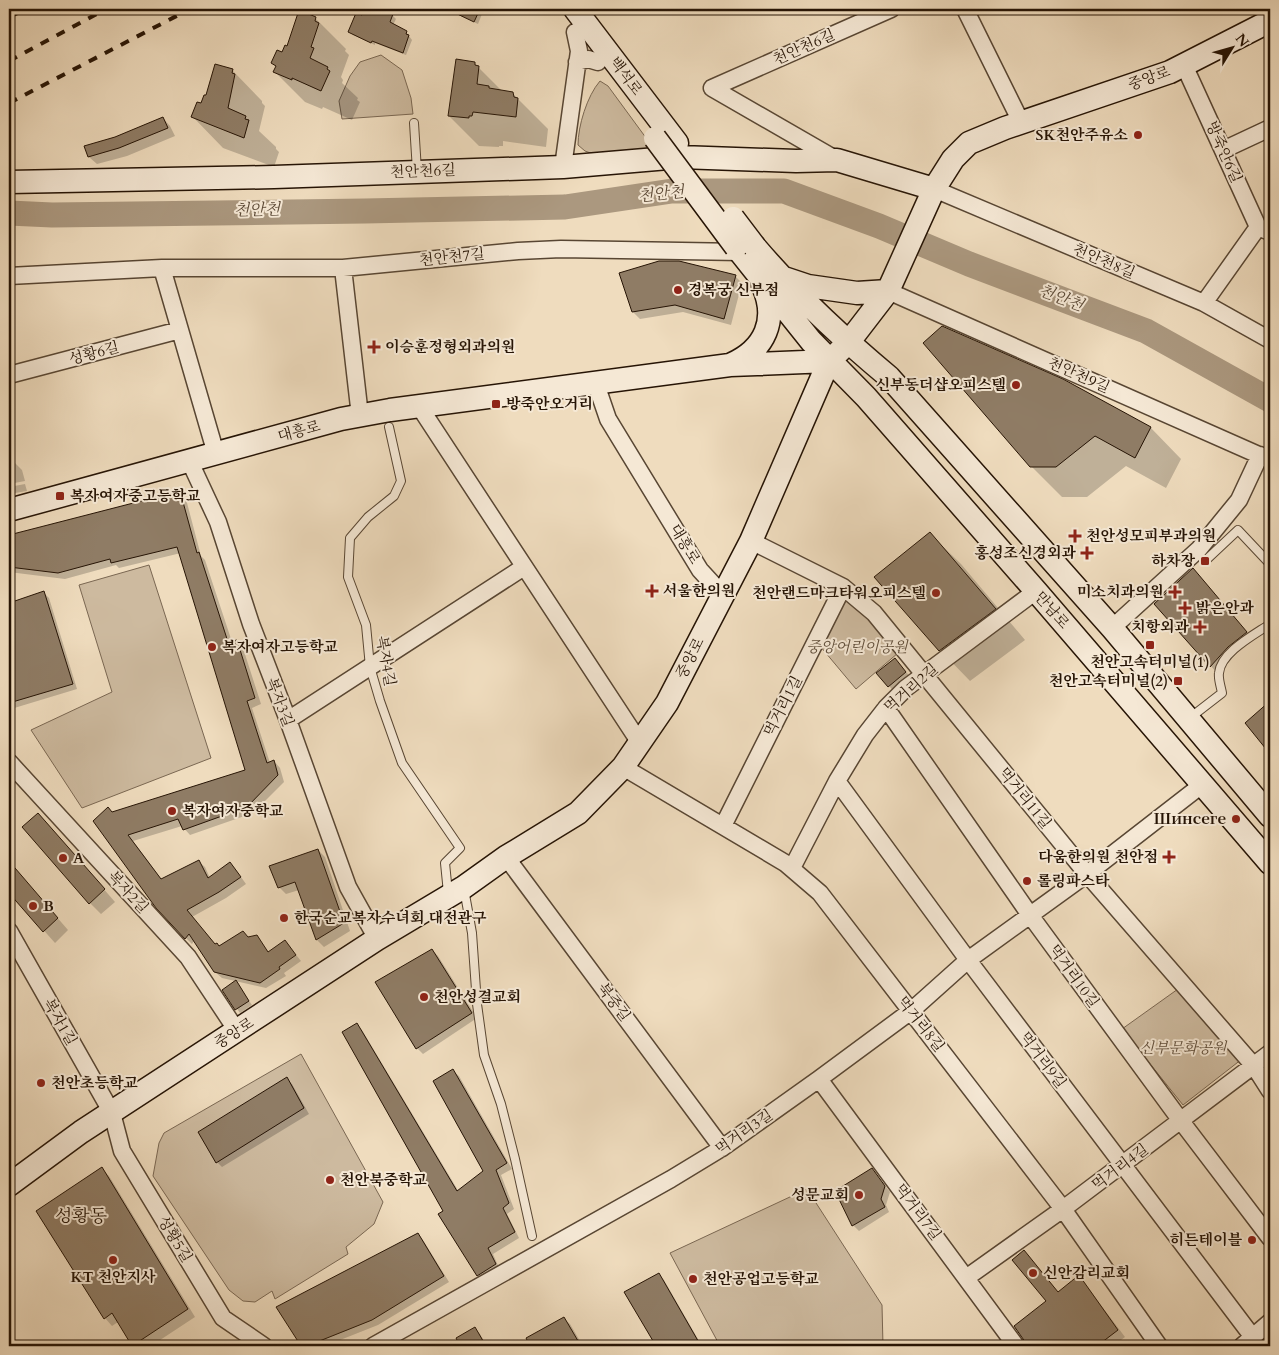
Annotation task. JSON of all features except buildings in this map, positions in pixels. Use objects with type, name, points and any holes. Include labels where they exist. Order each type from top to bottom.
[{"type":"street","name":"백석로","points":[[558,9],[576,32],[588,62],[666,140]]},
{"type":"street","name":"백석로","points":[[575,9],[666,140]]},
{"type":"street","name":"천안천6길","points":[[891,9],[712,88],[837,160],[930,197]]},
{"type":"street","points":[[965,9],[1021,122]]},
{"type":"street","name":"중앙로","points":[[888,290],[930,197],[953,159],[969,143],[1021,122],[1170,72],[1270,21]]},
{"type":"street","points":[[563,167],[588,62]]},
{"type":"street","name":"방죽안6길","points":[[1184,64],[1223,150],[1264,230]]},
{"type":"street","points":[[1223,150],[1270,128]]},
{"type":"street","points":[[666,140],[744,249],[768,297],[770,312],[764,337],[755,350],[742,360],[730,365]]},
{"type":"street","name":"천안천6길","points":[[9,182],[274,177],[563,167],[680,157],[796,161],[837,160]]},
{"type":"street","name":"천안천8길","points":[[930,197],[1204,303],[1270,340]]},
{"type":"street","points":[[1204,303],[1264,230]]},
{"type":"street","name":"천안천7길","points":[[9,276],[162,268],[343,268],[518,251],[561,249],[744,249]]},
{"type":"street","points":[[744,249],[780,277],[848,343],[889,377],[1112,628],[1270,816]]},
{"type":"street","points":[[162,268],[216,454]]},
{"type":"street","points":[[343,268],[360,416]]},
{"type":"street","points":[[756,272],[829,361],[848,343],[888,290]]},
{"type":"street","points":[[780,277],[808,286],[857,293],[888,290]]},
{"type":"street","name":"천안천9길","points":[[888,290],[1265,457]]},
{"type":"street","name":"성황6길","points":[[9,375],[180,330]]},
{"type":"street","name":"중앙로","points":[[9,1185],[81,1132],[377,939],[456,892],[506,857],[578,813],[623,767],[667,703],[751,541],[829,361]]},
{"type":"street","name":"대흥로","points":[[9,510],[190,462],[341,419],[419,406],[730,365],[829,361]]},
{"type":"street","name":"만남로","points":[[829,361],[864,396],[908,445],[1270,863]]},
{"type":"street","name":"대흥로","points":[[596,384],[608,419],[700,570],[723,595]]},
{"type":"street","points":[[419,406],[640,743]]},
{"type":"street","points":[[908,445],[903,432],[904,426],[908,421],[920,419],[930,424]]},
{"type":"street","points":[[1112,628],[1199,549],[1238,500],[1265,457]]},
{"type":"street","name":"복자3길","points":[[190,462],[218,522],[250,624],[288,720],[348,887],[377,939]]},
{"type":"street","name":"먹거리11길","points":[[751,541],[843,587],[874,613],[1087,874],[1254,1066],[1270,1091]]},
{"type":"street","points":[[288,720],[524,567]]},
{"type":"street","name":"먹거리1길","points":[[723,826],[843,587]]},
{"type":"street","name":"먹거리2길","points":[[792,868],[837,781],[865,735],[886,708],[906,688],[1036,591]]},
{"type":"street","name":"먹거리10길","points":[[886,708],[1030,915],[1181,1121],[1270,1238]]},
{"type":"street","name":"복자2길","points":[[9,762],[188,957],[237,1031]]},
{"type":"street","name":"먹거리8길","points":[[623,767],[785,862],[820,892],[1063,1209],[1159,1346]]},
{"type":"street","name":"먹거리9길","points":[[837,781],[1122,1165],[1247,1341]]},
{"type":"street","name":"먹거리3길","points":[[373,1346],[671,1179],[722,1148],[911,1011],[968,960],[1087,874],[1203,784]]},
{"type":"street","name":"북중길","points":[[506,857],[722,1148]]},
{"type":"street","name":"복자1길","points":[[9,931],[112,1113]]},
{"type":"street","name":"먹거리4길","points":[[966,1278],[1063,1209],[1270,1052]]},
{"type":"street","name":"먹거리7길","points":[[819,1079],[1016,1346]]},
{"type":"street","name":"성황5길","points":[[112,1113],[122,1151],[223,1318],[264,1346]]},
{"type":"street","points":[[1247,1341],[1270,1322]]},
{"type":"lane","points":[[414,123],[418,171]]},
{"type":"lane","name":"복자4길","points":[[389,427],[401,481],[394,496],[368,518],[350,538],[348,577],[366,624],[370,667],[402,762],[460,848],[445,863],[456,892]]},
{"type":"lane","points":[[1205,560],[1238,530],[1270,564]]},
{"type":"lane","points":[[1188,719],[1222,692],[1218,674],[1222,662],[1233,650],[1270,624]]},
{"type":"lane","points":[[456,892],[472,933],[477,1004],[484,1055],[501,1104],[532,1236]]},
{"type":"green space","points":[[381,55],[402,70],[411,98],[413,114],[342,119],[339,101],[350,76],[360,62]]},
{"type":"green space","points":[[600,81],[608,86],[652,146],[651,150],[596,155],[585,151],[578,145],[584,111],[595,87]]},
{"type":"green space","points":[[149,565],[211,758],[82,808],[31,730],[112,692],[79,585]]},
{"type":"green space","name":"중앙어린이공원","points":[[844,598],[858,606],[898,653],[856,689],[820,646]]},
{"type":"green space","name":"신부문화공원","points":[[1178,989],[1242,1059],[1183,1105],[1122,1029]]},
{"type":"green space","points":[[301,1054],[383,1202],[374,1224],[346,1247],[348,1254],[275,1299],[272,1291],[255,1302],[243,1301],[229,1290],[153,1176],[159,1143],[164,1133]]},
{"type":"green space","points":[[807,1189],[882,1305],[883,1346],[720,1346],[670,1253]]},
{"type":"waterway","name":"천안천","points":[[9,213],[52,215],[565,207],[672,191],[784,191],[879,226],[969,264],[1146,331],[1270,400]]},
{"type":"railway","points":[[9,17],[26,9]]},
{"type":"railway","points":[[9,61],[106,9]]},
{"type":"railway","points":[[9,103],[190,9]]},
{"type":"place","name":"SK천안주유소","points":[[1138,135]]},
{"type":"place","name":"경복궁 신부점","points":[[678,290]]},
{"type":"place","name":"이승훈정형외과의원","points":[[374,347]]},
{"type":"place","name":"신부동더샵오피스텔","points":[[1016,385]]},
{"type":"place","name":"방죽안오거리","points":[[496,404]]},
{"type":"place","name":"복자여자중고등학교","points":[[60,496]]},
{"type":"place","name":"천안성모피부과의원","points":[[1075,536]]},
{"type":"place","name":"홍성조신경외과","points":[[1087,553]]},
{"type":"place","name":"하차장","points":[[1205,561]]},
{"type":"place","name":"서울한의원","points":[[652,591]]},
{"type":"place","name":"미소치과의원","points":[[1175,592]]},
{"type":"place","name":"천안랜드마크타워오피스텔","points":[[936,593]]},
{"type":"place","name":"밝은안과","points":[[1185,608]]},
{"type":"place","name":"치항외과","points":[[1200,627]]},
{"type":"place","name":"천안고속터미널(1)","points":[[1150,645]]},
{"type":"place","name":"복자여자고등학교","points":[[212,647]]},
{"type":"place","name":"천안고속터미널(2)","points":[[1178,681]]},
{"type":"place","name":"복자여자중학교","points":[[172,811]]},
{"type":"place","name":"Шинсеге","points":[[1236,819]]},
{"type":"place","name":"다움한의원 천안점","points":[[1169,857]]},
{"type":"place","name":"A","points":[[63,858]]},
{"type":"place","name":"롤링파스타","points":[[1027,881]]},
{"type":"place","name":"B","points":[[33,906]]},
{"type":"place","name":"한국순교복자수녀회 대전관구","points":[[284,918]]},
{"type":"place","name":"천안성결교회","points":[[424,997]]},
{"type":"place","name":"천안초등학교","points":[[41,1083]]},
{"type":"place","name":"천안북중학교","points":[[330,1180]]},
{"type":"place","name":"성문교회","points":[[859,1195]]},
{"type":"place","name":"히든테이블","points":[[1252,1240]]},
{"type":"place","name":"KT 천안지사","points":[[113,1260]]},
{"type":"place","name":"신안감리교회","points":[[1033,1273]]},
{"type":"place","name":"천안공업고등학교","points":[[693,1279]]},
{"type":"district","name":"성황동","points":[[81,1216]]}]
